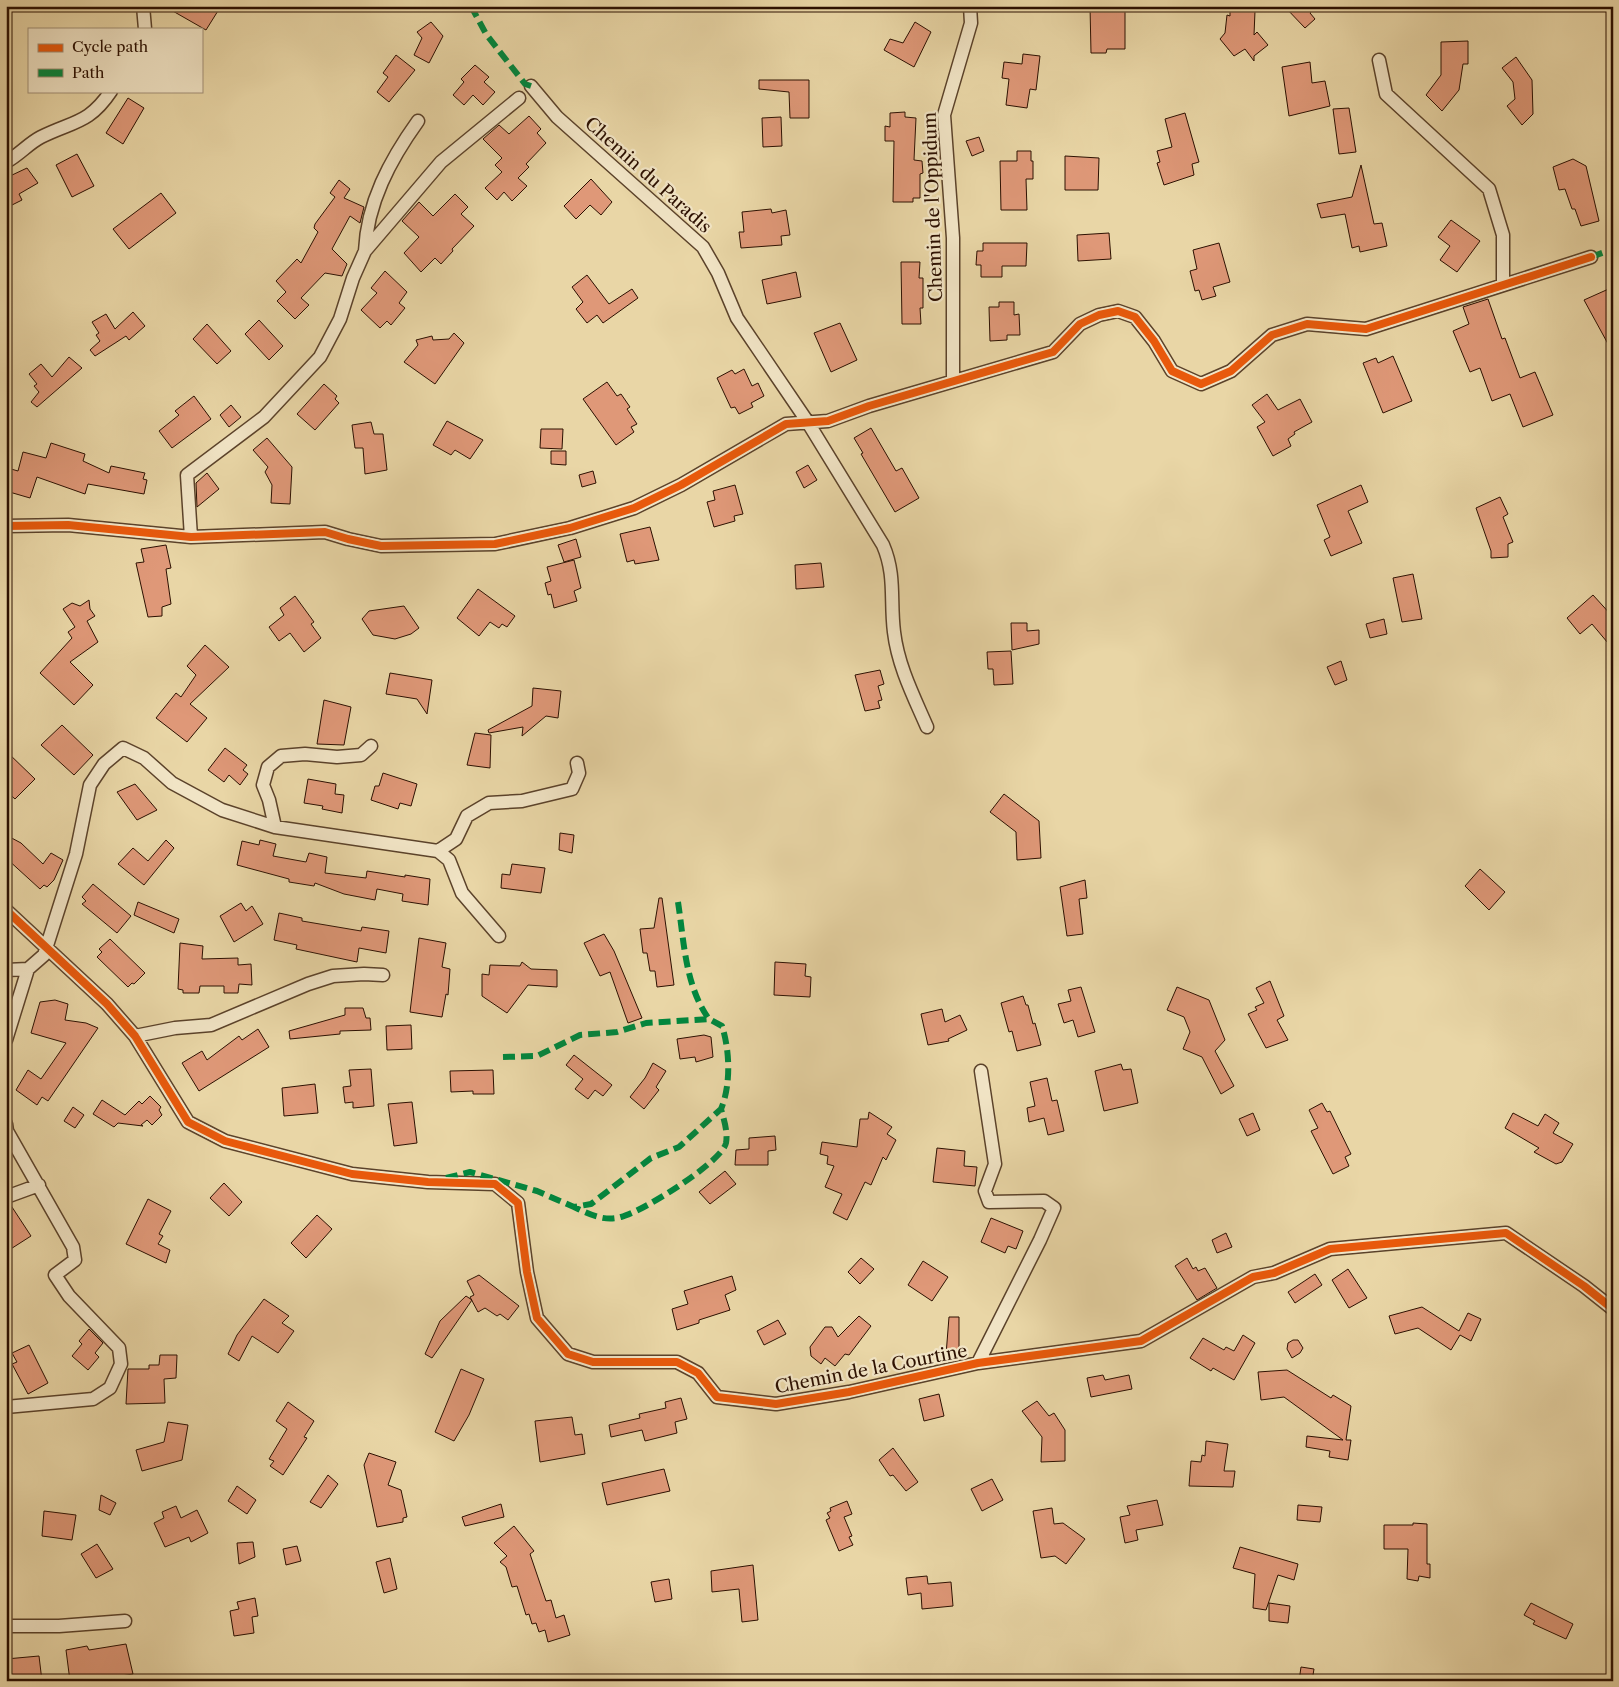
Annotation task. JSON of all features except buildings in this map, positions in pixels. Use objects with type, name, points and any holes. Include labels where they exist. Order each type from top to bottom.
[{"type":"street","points":[[143,6],[145,28]]},
{"type":"street","name":"Chemin de l'Oppidum","points":[[953,380],[953,238],[944,115],[971,23],[970,6]]},
{"type":"street","points":[[1379,60],[1386,94],[1489,189],[1503,235],[1503,285]]},
{"type":"street","name":"Chemin du Paradis","points":[[531,86],[557,117],[703,247],[718,273],[737,318],[807,421],[883,545],[890,563],[894,634],[906,682],[927,727]]},
{"type":"street","points":[[6,162],[40,138],[85,120],[104,102],[110,92]]},
{"type":"street","points":[[191,537],[188,475],[264,417],[320,357],[340,319],[353,278],[365,251],[442,162],[519,98]]},
{"type":"street","points":[[365,251],[366,226],[378,191],[398,150],[418,121]]},
{"type":"street","points":[[6,526],[68,525],[191,537],[325,532],[381,546],[495,544],[570,528],[634,508],[681,485],[786,424],[828,421],[953,380],[1053,352],[1080,324],[1099,315],[1118,311],[1135,317],[1154,341],[1172,371],[1201,384],[1231,371],[1272,335],[1307,324],[1366,328],[1591,257]]},
{"type":"street","points":[[275,827],[269,800],[263,785],[268,767],[281,756],[305,754],[337,757],[361,755],[371,746]]},
{"type":"street","points":[[6,1040],[28,969],[44,956],[47,948],[76,854],[90,785],[104,764],[123,748],[144,758],[172,783],[222,810],[275,827],[438,851],[450,860],[462,893],[499,936]]},
{"type":"street","points":[[438,851],[456,839],[467,816],[490,803],[522,801],[572,789],[579,773],[577,763]]},
{"type":"street","name":"Chemin de la Courtine","points":[[6,910],[107,1004],[135,1036],[188,1122],[225,1141],[352,1174],[428,1182],[495,1184],[518,1203],[527,1272],[537,1318],[568,1354],[593,1362],[677,1362],[698,1373],[717,1397],[776,1404],[849,1392],[978,1363],[1141,1341],[1248,1279],[1274,1273],[1330,1249],[1506,1233],[1584,1286],[1613,1309]]},
{"type":"street","points":[[6,970],[28,969]]},
{"type":"street","points":[[135,1036],[175,1028],[211,1025],[308,984],[333,976],[364,974],[383,976]]},
{"type":"street","points":[[978,1363],[1040,1240],[1054,1208],[1044,1201],[989,1202],[985,1191],[994,1164],[981,1071]]},
{"type":"street","points":[[6,1124],[7,1131],[39,1185],[72,1247],[75,1260],[55,1275],[69,1296],[119,1348],[121,1364],[110,1388],[93,1399],[6,1407]]},
{"type":"street","points":[[6,1197],[39,1185]]},
{"type":"street","points":[[6,1626],[58,1626],[125,1621]]},
{"type":"marked path","points":[[471,6],[486,34],[525,84],[531,86]]},
{"type":"marked path","points":[[1591,257],[1613,249]]},
{"type":"marked path","points":[[678,902],[690,978],[701,1006],[709,1019]]},
{"type":"marked path","points":[[503,1057],[537,1056],[580,1035],[617,1032],[646,1023],[709,1019],[722,1026],[727,1046],[728,1079],[721,1109]]},
{"type":"marked path","points":[[446,1178],[470,1172],[537,1191],[574,1207],[591,1204],[651,1158],[679,1147],[721,1109],[726,1130],[726,1143],[711,1162],[680,1185],[646,1206],[621,1217],[609,1219],[574,1207]]},
{"type":"cycle path","points":[[6,526],[68,525],[191,537],[325,532],[381,546],[495,544],[570,528],[634,508],[681,485],[786,424],[828,421],[869,406],[1053,352],[1080,324],[1099,315],[1118,311],[1135,317],[1154,341],[1172,371],[1201,384],[1231,371],[1272,335],[1307,324],[1366,329],[1591,257]]},
{"type":"cycle path","points":[[6,910],[107,1004],[135,1036],[188,1122],[225,1141],[352,1174],[428,1182],[495,1184],[518,1203],[527,1272],[537,1318],[568,1354],[593,1362],[677,1362],[698,1373],[717,1397],[776,1404],[849,1392],[978,1363],[1141,1341],[1253,1277],[1274,1273],[1330,1249],[1506,1233],[1584,1286],[1613,1309]]}]
